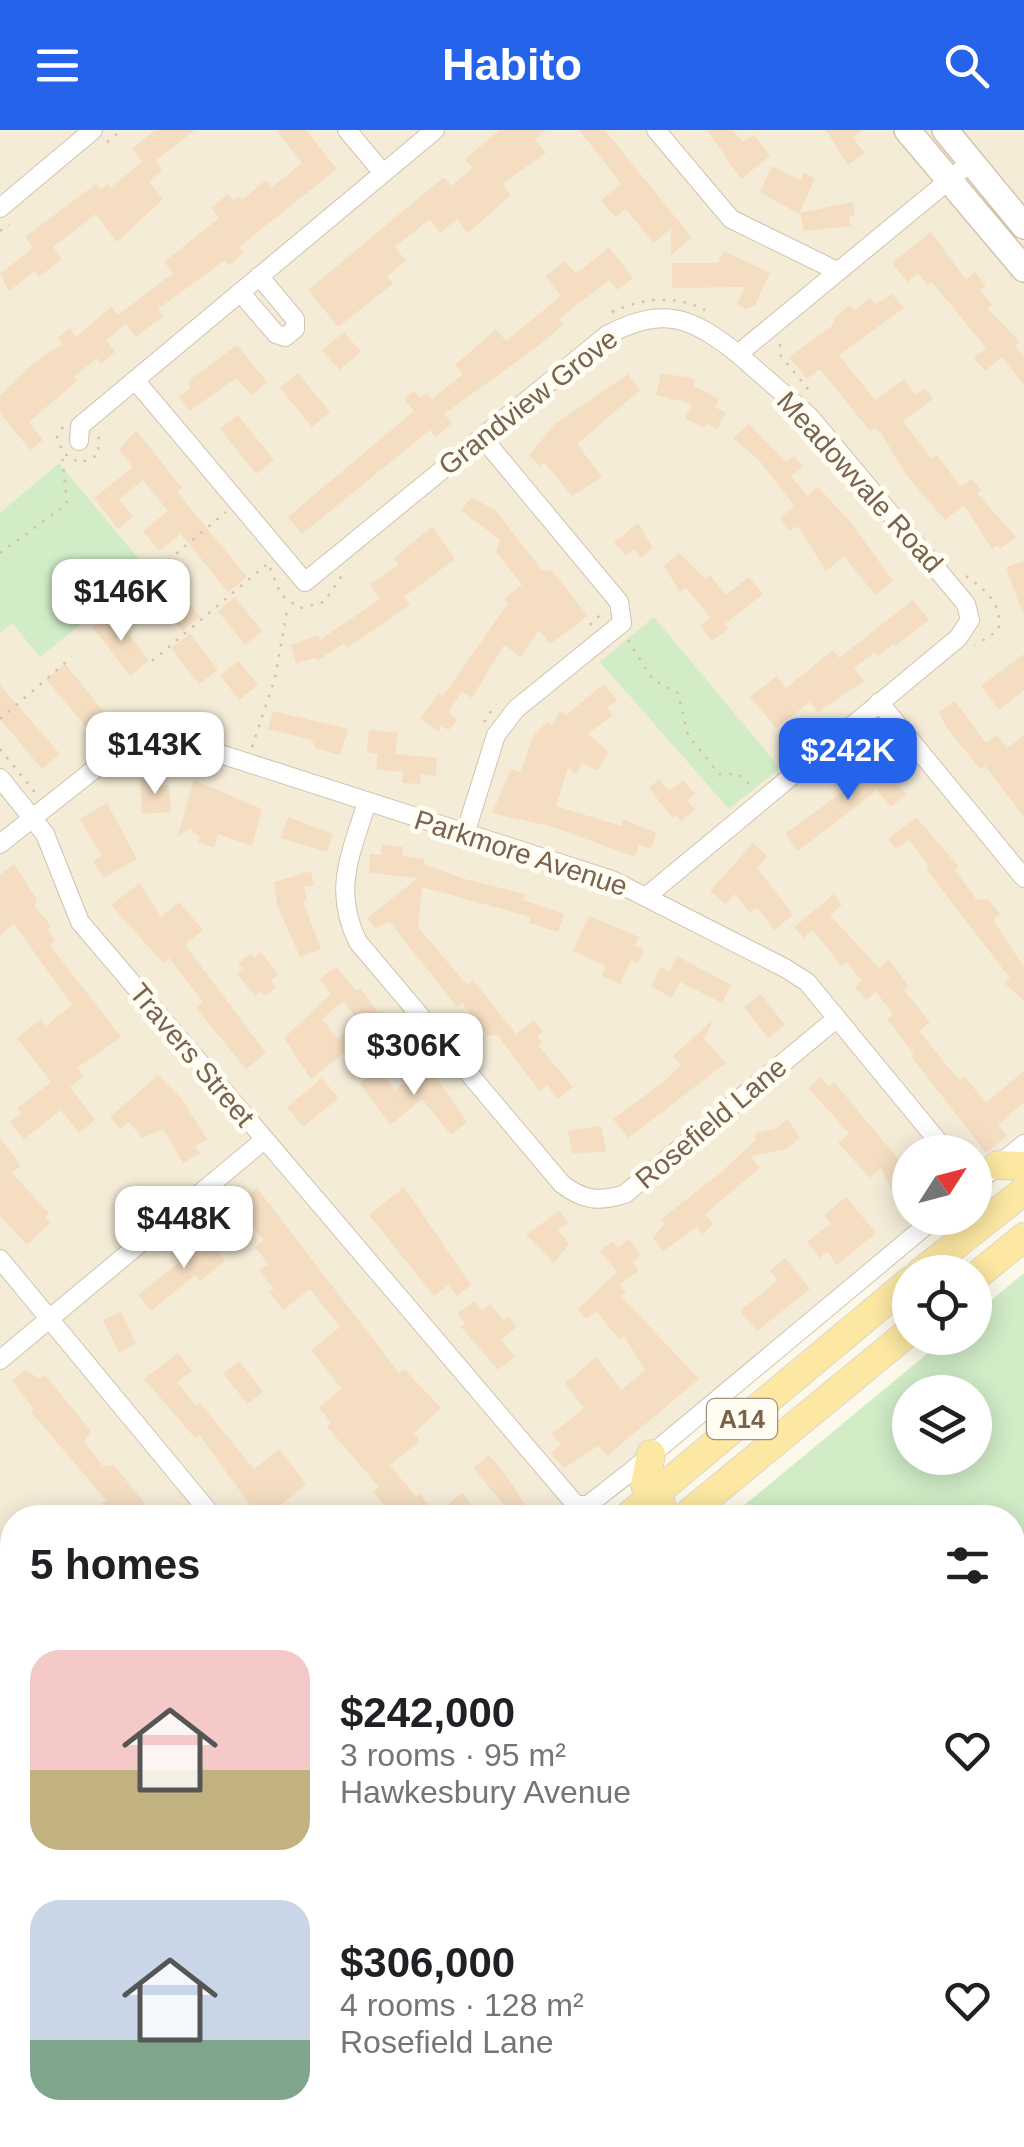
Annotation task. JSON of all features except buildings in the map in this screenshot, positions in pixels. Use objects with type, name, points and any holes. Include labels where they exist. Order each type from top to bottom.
[{"type":"main road","points":[[907,130],[1024,270]]},
{"type":"main road","points":[[944,130],[1024,226]]},
{"type":"main road","points":[[943,1255],[1024,1191]]},
{"type":"main road","points":[[992,1263],[1024,1236]]},
{"type":"main road","name":"A14","points":[[641,1505],[892,1295]]},
{"type":"main road","points":[[859,1321],[892,1314]]},
{"type":"main road","name":"A14","points":[[699,1505],[892,1346]]},
{"type":"main road","points":[[651,1454],[644,1479],[652,1496],[665,1505]]},
{"type":"main road","points":[[671,1505],[694,1492],[722,1485]]},
{"type":"street","points":[[0,208],[93,130]]},
{"type":"street","points":[[347,130],[383,173]]},
{"type":"street","points":[[80,440],[80,426],[435,130]]},
{"type":"street","points":[[656,130],[731,219],[838,271]]},
{"type":"street","points":[[738,354],[971,162]]},
{"type":"street","points":[[240,292],[276,334],[285,336],[295,329],[295,320],[259,276]]},
{"type":"street","name":"Grandview Grove","points":[[135,380],[305,582],[606,335],[656,316],[681,319],[711,332],[738,354]]},
{"type":"street","name":"Meadowvale Road","points":[[738,354],[809,416],[966,604],[970,620],[958,638],[879,702]]},
{"type":"street","points":[[465,834],[496,735],[516,709],[622,624],[619,602],[482,436]]},
{"type":"street","points":[[647,896],[879,702],[1024,878]]},
{"type":"street","name":"Parkmore Avenue","points":[[0,844],[134,737],[155,733],[647,896],[806,982],[933,1135]]},
{"type":"street","name":"Travers Street","points":[[0,778],[45,834],[80,922],[566,1498],[576,1505],[588,1505],[651,1454]]},
{"type":"street","name":"Rosefield Lane","points":[[367,802],[344,876],[344,915],[358,942],[562,1184],[580,1198],[603,1201],[625,1194],[837,1018]]},
{"type":"street","points":[[0,1360],[264,1140]]},
{"type":"street","points":[[1011,1166],[1024,1144]]},
{"type":"street","points":[[651,1454],[914,1235]]},
{"type":"street","points":[[0,1259],[203,1505]]},
{"type":"path","points":[[602,318],[635,303],[673,298],[710,313]]},
{"type":"path","points":[[782,338],[779,352],[815,397]]},
{"type":"path","points":[[0,552],[66,504],[63,453],[57,437],[70,422]]},
{"type":"path","points":[[63,453],[76,462],[88,462],[100,451],[100,427]]},
{"type":"path","points":[[128,594],[227,511]]},
{"type":"path","points":[[152,662],[266,562],[288,603],[275,678],[252,747],[260,750]]},
{"type":"path","points":[[288,603],[318,606],[353,565]]},
{"type":"path","points":[[957,568],[984,590],[1000,618],[993,636],[966,652]]},
{"type":"path","points":[[586,628],[602,614],[601,603]]},
{"type":"path","points":[[614,648],[636,630]]},
{"type":"path","points":[[628,639],[654,680],[678,694],[688,734],[719,774],[738,774],[755,788]]},
{"type":"path","points":[[0,718],[72,657]]},
{"type":"path","points":[[478,733],[496,704]]},
{"type":"shaded area","points":[[0,130],[1024,130],[1024,1159],[992,1184],[992,1135],[892,1135],[892,1235],[928,1235],[903,1255],[892,1255],[892,1264],[586,1505],[0,1505]]},
{"type":"green space","points":[[59,463],[148,570],[40,657],[12,623],[0,633],[0,513]]},
{"type":"green space","points":[[654,617],[780,768],[729,809],[600,662]]},
{"type":"green space","points":[[1024,1273],[1024,1505],[744,1505],[892,1383],[892,1475],[992,1475],[992,1375],[901,1375],[925,1355],[992,1355],[992,1300]]}]
